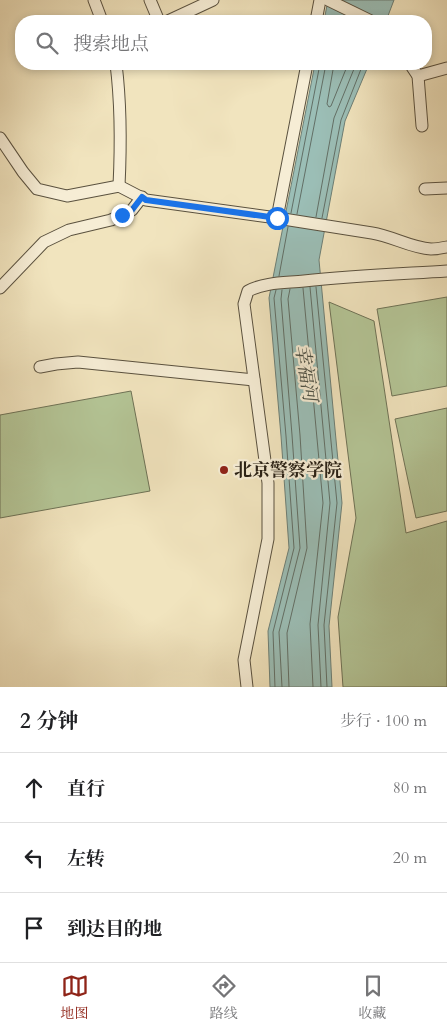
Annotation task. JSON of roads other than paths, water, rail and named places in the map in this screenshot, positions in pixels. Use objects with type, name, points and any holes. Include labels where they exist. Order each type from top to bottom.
[{"type":"street","points":[[94,0],[100,15]]},
{"type":"street","points":[[150,0],[156,15]]},
{"type":"street","points":[[181,15],[213,0]]},
{"type":"street","points":[[319,15],[326,0],[358,15]]},
{"type":"street","points":[[418,76],[447,68]]},
{"type":"street","points":[[117,70],[121,145],[119,186]]},
{"type":"street","points":[[279,218],[306,70]]},
{"type":"street","points":[[414,70],[418,76],[422,126]]},
{"type":"street","points":[[0,138],[37,189],[67,196],[119,186],[146,200],[379,234],[429,249],[447,247]]},
{"type":"street","points":[[425,189],[447,188]]},
{"type":"street","points":[[0,288],[44,242],[69,230],[111,220],[122,215],[132,210],[142,197]]},
{"type":"street","points":[[247,687],[244,660],[268,539],[268,483],[244,304],[248,291],[255,287],[272,284],[332,278],[447,271]]},
{"type":"street","points":[[40,367],[78,362],[254,380]]},
{"type":"water","points":[[328,0],[394,0],[388,15],[325,15]]},
{"type":"water","name":"幸福河","points":[[314,70],[366,70],[345,121],[319,260],[342,503],[329,626],[332,687],[270,687],[268,631],[289,548],[269,298]]},
{"type":"place","name":"北京警察学院","points":[[224,470]]}]
